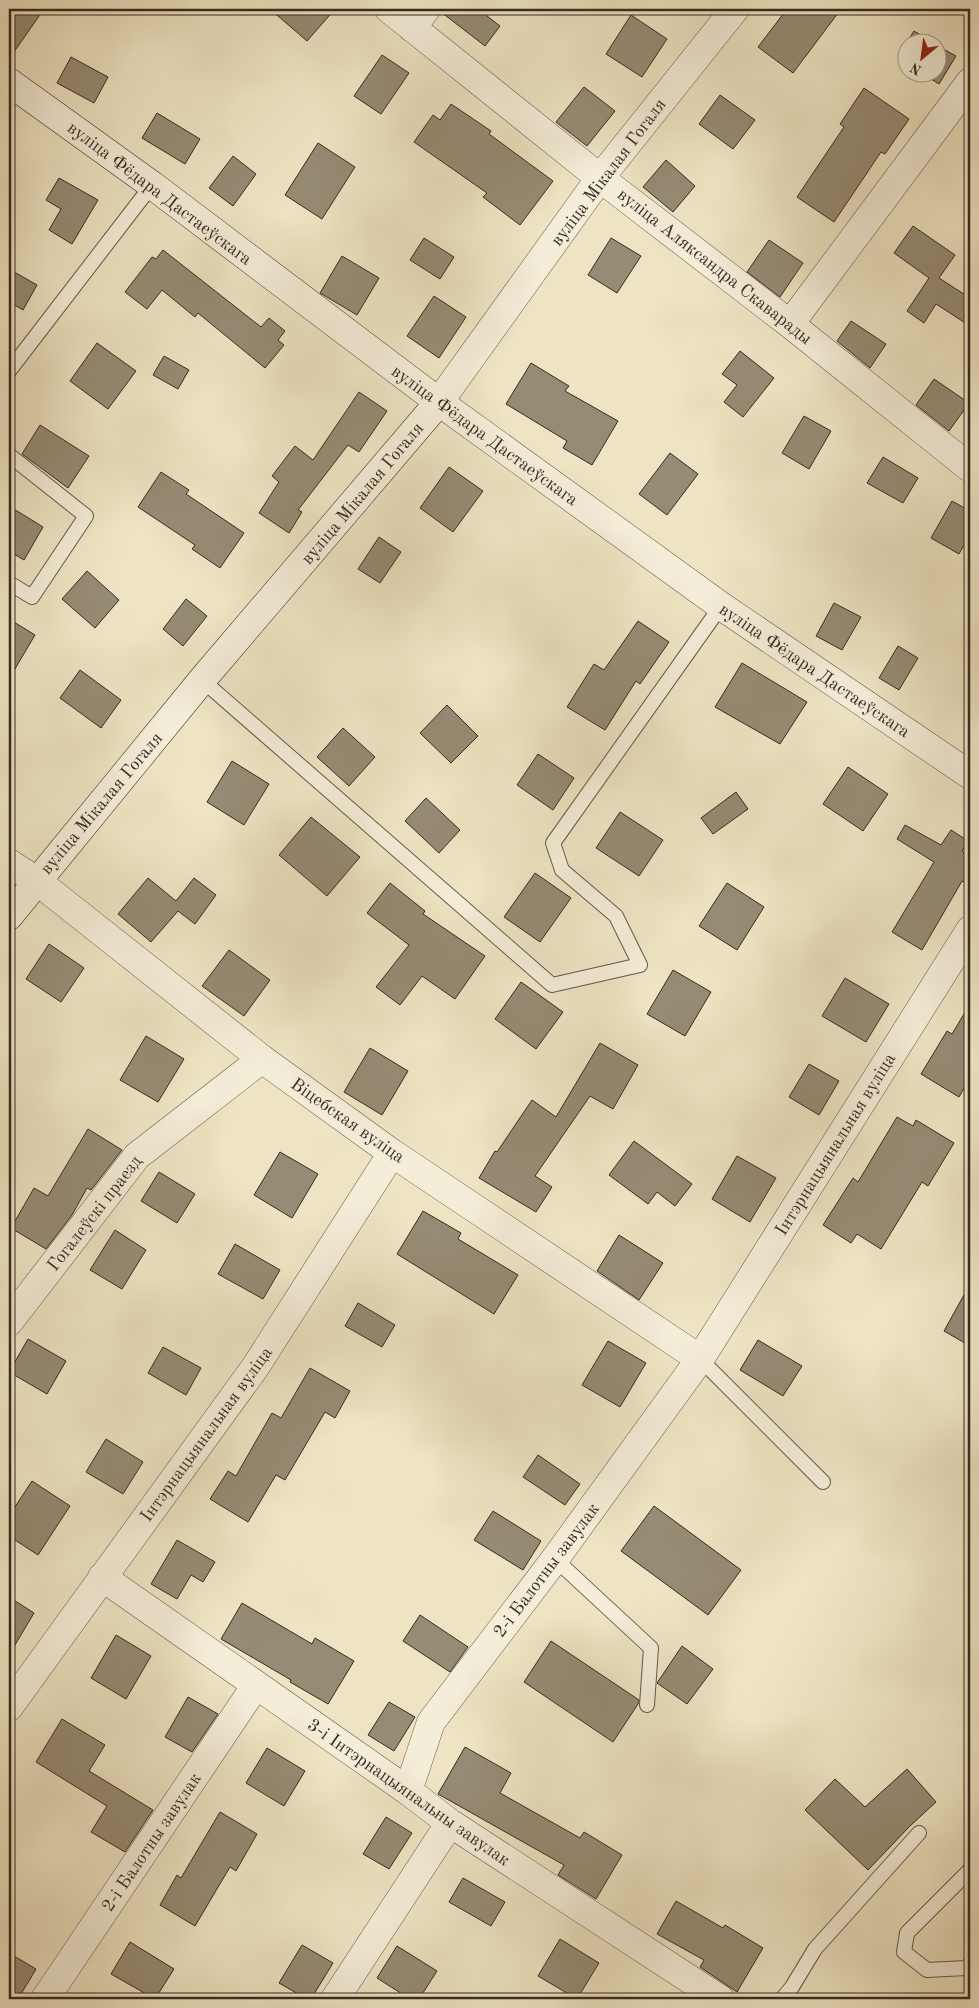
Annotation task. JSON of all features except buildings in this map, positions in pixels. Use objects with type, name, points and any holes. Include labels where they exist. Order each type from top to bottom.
[{"type":"street","name":"вуліца Аляксандра Скаварады","points":[[389,9],[419,18],[600,178],[790,324],[970,468]]},
{"type":"street","name":"вуліца Мікалая Гогаля","points":[[9,916],[202,680],[439,402],[600,178],[735,9]]},
{"type":"street","name":"вуліца Фёдара Дастаеўскага","points":[[9,82],[152,185],[439,402],[721,606],[970,775]]},
{"type":"street","points":[[790,324],[970,82]]},
{"type":"street","name":"Віцебская вуліца","points":[[9,863],[37,881],[262,1059],[392,1153],[700,1359]]},
{"type":"street","name":"Інтэрнацыянальная вуліца","points":[[700,1359],[970,930]]},
{"type":"street","name":"Гогалеўскі праезд","points":[[9,1322],[137,1156],[262,1059]]},
{"type":"street","name":"Інтэрнацыянальная вуліца","points":[[9,1707],[256,1366],[392,1153]]},
{"type":"street","name":"2-і Балотны завулак","points":[[408,1791],[431,1722],[555,1559],[700,1359]]},
{"type":"street","name":"3-і Інтэрнацыянальны завулак","points":[[102,1578],[408,1791],[450,1823],[720,1999]]},
{"type":"street","name":"2-і Балотны завулак","points":[[45,1999],[256,1685]]},
{"type":"street","points":[[335,1999],[450,1823]]},
{"type":"lane","points":[[9,371],[152,185]]},
{"type":"lane","points":[[9,455],[86,516],[32,597],[9,582]]},
{"type":"lane","points":[[202,680],[552,985],[640,965],[616,916],[562,870],[553,843],[721,606]]},
{"type":"lane","points":[[700,1359],[823,1482]]},
{"type":"lane","points":[[555,1559],[651,1648],[647,1705]]},
{"type":"lane","points":[[782,1999],[792,1987],[815,1949],[919,1833]]},
{"type":"lane","points":[[970,1870],[907,1933],[904,1952],[927,1970],[966,1968],[970,1964]]}]
